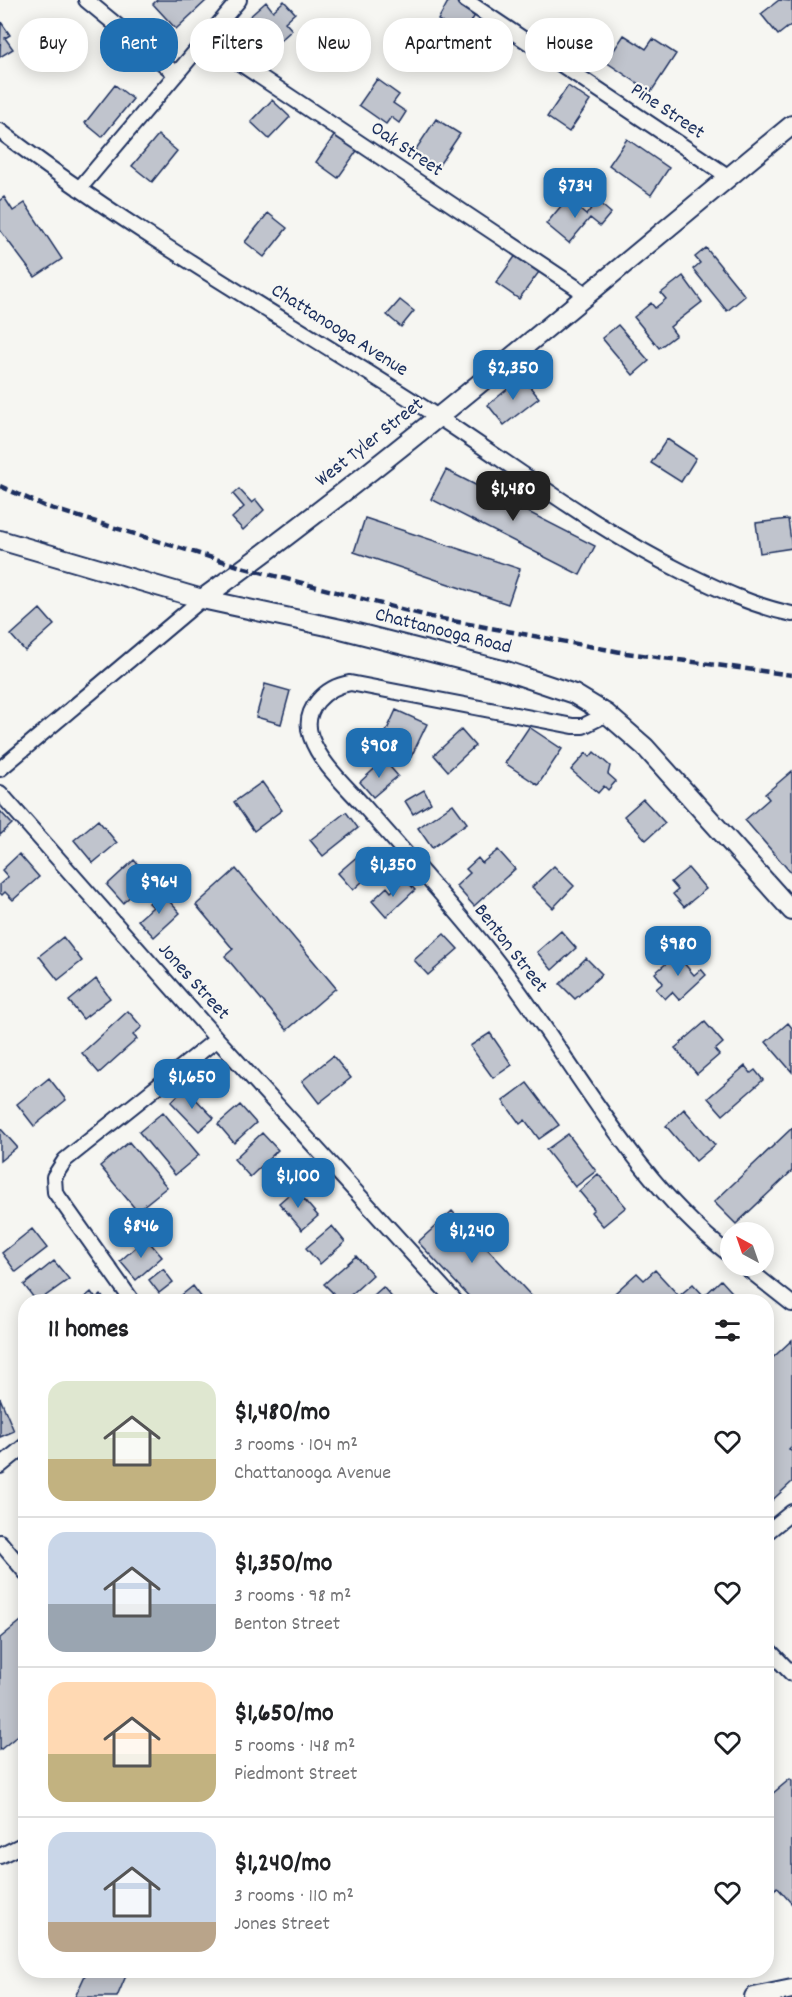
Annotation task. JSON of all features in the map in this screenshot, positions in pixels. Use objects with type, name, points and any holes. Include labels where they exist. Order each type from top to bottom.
[{"type":"main road","name":"West Tyler Street","points":[[202,599],[439,418],[792,125]]},
{"type":"main road","name":"Chattanooga Road","points":[[0,540],[202,599],[341,629],[506,671],[574,694],[607,714],[673,777],[792,911]]},
{"type":"main road","points":[[754,1997],[792,1989]]},
{"type":"street","points":[[86,0],[176,74]]},
{"type":"street","points":[[224,18],[239,0]]},
{"type":"street","name":"Pine Street","points":[[465,0],[729,177]]},
{"type":"street","points":[[79,189],[190,58]]},
{"type":"street","name":"Oak Street","points":[[253,72],[586,294]]},
{"type":"street","name":"Chattanooga Avenue","points":[[0,131],[79,189],[439,418],[578,512],[644,552],[747,602],[792,614]]},
{"type":"street","name":"West Tyler Street","points":[[0,769],[202,599]]},
{"type":"street","name":"Benton Street","points":[[607,714],[584,726],[573,726],[351,683],[338,685],[319,699],[312,709],[309,728],[310,737],[321,756],[444,898],[510,979],[652,1181],[680,1212],[720,1246]]},
{"type":"street","name":"Jones Street","points":[[0,793],[217,1039],[449,1294]]},
{"type":"street","points":[[127,1294],[55,1192],[54,1177],[65,1160],[217,1039]]},
{"type":"street","points":[[757,1276],[792,1304]]},
{"type":"street","points":[[0,1466],[18,1451]]},
{"type":"street","points":[[774,1527],[792,1512]]},
{"type":"street","points":[[0,1542],[18,1563]]},
{"type":"street","points":[[774,1655],[792,1674]]},
{"type":"street","points":[[0,1856],[18,1846]]},
{"type":"building","points":[[157,0],[207,0],[178,27],[178,18],[166,18],[153,4]]},
{"type":"building","points":[[449,0],[456,0],[477,12],[473,18],[439,18]]},
{"type":"building","points":[[779,0],[792,1],[792,24],[778,35],[761,14]]},
{"type":"building","points":[[284,1],[295,13],[285,22],[292,30],[284,37],[284,18],[248,18],[266,2],[273,11]]},
{"type":"building","points":[[1,22],[10,35],[5,38],[13,49],[0,57]]},
{"type":"building","points":[[624,35],[646,49],[653,39],[676,54],[651,92],[614,67],[614,50]]},
{"type":"building","points":[[377,79],[399,95],[393,103],[406,112],[399,123],[391,117],[386,124],[359,105]]},
{"type":"building","points":[[115,85],[133,99],[102,137],[85,123]]},
{"type":"building","points":[[568,86],[590,101],[569,132],[547,117]]},
{"type":"building","points":[[272,100],[290,117],[269,139],[251,122]]},
{"type":"building","points":[[436,119],[460,134],[437,168],[414,152]]},
{"type":"building","points":[[336,133],[359,148],[338,178],[316,162]]},
{"type":"building","points":[[158,135],[177,151],[152,182],[132,166]]},
{"type":"building","points":[[627,139],[669,168],[651,195],[609,165]]},
{"type":"building","points":[[4,197],[13,211],[25,203],[62,259],[35,277],[0,230],[0,200]]},
{"type":"building","points":[[567,199],[586,215],[597,201],[611,213],[600,226],[590,218],[569,243],[546,224]]},
{"type":"building","points":[[268,213],[287,228],[264,257],[245,242]]},
{"type":"building","points":[[706,248],[745,296],[727,311],[693,269],[700,263],[695,257]]},
{"type":"building","points":[[519,251],[542,268],[519,299],[496,283]]},
{"type":"building","points":[[683,276],[702,302],[670,327],[676,335],[659,348],[634,317],[651,303],[655,308],[666,299],[661,293]]},
{"type":"building","points":[[400,300],[414,311],[401,327],[387,315]]},
{"type":"building","points":[[618,325],[649,361],[633,375],[602,338]]},
{"type":"building","points":[[522,377],[539,398],[504,425],[488,405]]},
{"type":"building","points":[[667,439],[696,458],[681,482],[651,463]]},
{"type":"building","points":[[446,470],[595,546],[580,575],[431,499]]},
{"type":"building","points":[[239,489],[252,503],[256,500],[264,510],[243,530],[232,518],[244,507],[233,494]]},
{"type":"building","points":[[365,518],[520,569],[508,604],[354,552]]},
{"type":"building","points":[[788,519],[792,548],[760,553],[756,523]]},
{"type":"building","points":[[40,609],[54,625],[25,651],[11,635]]},
{"type":"building","points":[[265,684],[290,691],[281,724],[256,717]]},
{"type":"building","points":[[396,710],[427,724],[411,757],[381,743]]},
{"type":"building","points":[[529,727],[562,749],[538,785],[505,763]]},
{"type":"building","points":[[461,730],[475,746],[448,771],[434,755]]},
{"type":"building","points":[[594,752],[610,766],[608,774],[616,781],[608,790],[604,786],[598,793],[571,770],[586,753],[590,757]]},
{"type":"building","points":[[384,760],[398,776],[373,797],[360,782]]},
{"type":"building","points":[[792,771],[792,874],[745,820],[769,799],[765,794]]},
{"type":"building","points":[[262,782],[282,810],[254,831],[234,802]]},
{"type":"building","points":[[424,790],[431,803],[413,814],[405,801]]},
{"type":"building","points":[[643,799],[665,823],[646,840],[624,816]]},
{"type":"building","points":[[453,804],[467,823],[432,848],[418,828]]},
{"type":"building","points":[[0,811],[12,824],[0,835]]},
{"type":"building","points":[[346,812],[358,828],[323,856],[310,840]]},
{"type":"building","points":[[98,820],[117,843],[93,863],[74,840]]},
{"type":"building","points":[[367,848],[382,864],[353,890],[338,873]]},
{"type":"building","points":[[498,850],[515,869],[474,906],[456,886],[470,873],[466,869],[478,858],[482,863]]},
{"type":"building","points":[[19,854],[39,877],[13,900],[5,892],[2,895],[0,893],[0,884],[8,877],[2,870]]},
{"type":"building","points":[[134,860],[150,878],[123,903],[107,885]]},
{"type":"building","points":[[554,866],[574,886],[553,908],[532,887]]},
{"type":"building","points":[[688,868],[706,889],[684,907],[673,894],[678,890],[671,882]]},
{"type":"building","points":[[236,869],[336,988],[287,1030],[225,956],[233,949],[196,905]]},
{"type":"building","points":[[405,879],[415,890],[386,917],[372,901],[387,887],[391,892]]},
{"type":"building","points":[[161,892],[180,913],[154,937],[138,920],[153,907],[149,903]]},
{"type":"building","points":[[561,931],[576,948],[552,970],[537,952]]},
{"type":"building","points":[[444,934],[458,949],[428,975],[414,960]]},
{"type":"building","points":[[63,937],[82,961],[58,980],[39,956]]},
{"type":"building","points":[[683,949],[689,955],[682,961],[694,975],[701,969],[706,975],[679,1000],[672,992],[665,999],[656,989],[663,983],[655,973]]},
{"type":"building","points":[[586,958],[602,974],[575,999],[560,984]]},
{"type":"building","points":[[96,979],[110,998],[83,1019],[69,1001]]},
{"type":"building","points":[[128,1011],[142,1027],[133,1035],[137,1039],[99,1073],[82,1053]]},
{"type":"building","points":[[705,1022],[723,1043],[715,1050],[719,1055],[697,1074],[675,1048]]},
{"type":"building","points":[[788,1023],[792,1028],[792,1072],[766,1042]]},
{"type":"building","points":[[490,1033],[512,1065],[493,1078],[470,1046]]},
{"type":"building","points":[[333,1056],[351,1078],[319,1103],[302,1081]]},
{"type":"building","points":[[745,1066],[751,1073],[755,1070],[763,1080],[723,1115],[708,1098]]},
{"type":"building","points":[[49,1078],[66,1100],[34,1126],[17,1104]]},
{"type":"building","points":[[527,1083],[559,1125],[539,1139],[525,1120],[520,1124],[503,1101]]},
{"type":"building","points":[[185,1088],[214,1118],[199,1131],[171,1102]]},
{"type":"building","points":[[240,1105],[256,1123],[234,1143],[218,1124]]},
{"type":"building","points":[[684,1109],[715,1145],[696,1161],[666,1126]]},
{"type":"building","points":[[163,1112],[199,1155],[175,1175],[139,1132]]},
{"type":"building","points":[[0,1128],[17,1147],[0,1161]]},
{"type":"building","points":[[792,1128],[792,1171],[738,1222],[734,1222],[714,1202]]},
{"type":"building","points":[[262,1133],[278,1150],[250,1177],[234,1159]]},
{"type":"building","points":[[568,1134],[596,1171],[575,1187],[546,1150]]},
{"type":"building","points":[[129,1142],[167,1187],[137,1211],[100,1166]]},
{"type":"building","points":[[294,1160],[302,1170],[284,1185],[276,1176]]},
{"type":"building","points":[[598,1174],[626,1207],[603,1226],[591,1212],[594,1209],[579,1191]]},
{"type":"building","points":[[295,1189],[318,1216],[302,1230],[279,1203]]},
{"type":"building","points":[[452,1211],[530,1294],[467,1294],[418,1242]]},
{"type":"building","points":[[332,1226],[345,1242],[320,1264],[306,1248]]},
{"type":"building","points":[[32,1229],[47,1248],[16,1272],[2,1253]]},
{"type":"building","points":[[146,1238],[162,1257],[136,1280],[120,1261]]},
{"type":"building","points":[[356,1256],[373,1275],[352,1294],[332,1294],[324,1284]]},
{"type":"building","points":[[54,1261],[69,1279],[48,1294],[31,1294],[24,1285]]},
{"type":"building","points":[[163,1269],[173,1282],[159,1293],[149,1280]]},
{"type":"building","points":[[655,1270],[677,1294],[614,1294],[637,1273],[644,1280]]},
{"type":"building","points":[[721,1280],[734,1294],[706,1294]]},
{"type":"building","points":[[693,1284],[702,1294],[681,1294]]},
{"type":"building","points":[[193,1286],[199,1294],[183,1294]]},
{"type":"building","points":[[383,1287],[389,1294],[375,1294]]},
{"type":"building","points":[[792,1340],[792,1446],[789,1449],[792,1452],[792,1482],[774,1499],[774,1357]]},
{"type":"building","points":[[0,1398],[14,1431],[0,1437]]},
{"type":"building","points":[[18,1623],[18,1735],[0,1750],[0,1638]]},
{"type":"building","points":[[790,1779],[792,1781],[792,1904],[777,1887],[774,1890],[774,1792]]},
{"type":"building","points":[[84,1978],[125,1978],[117,1997],[75,1997]]},
{"type":"railway","points":[[0,486],[44,506],[245,568],[431,617],[626,653],[792,675]]}]
